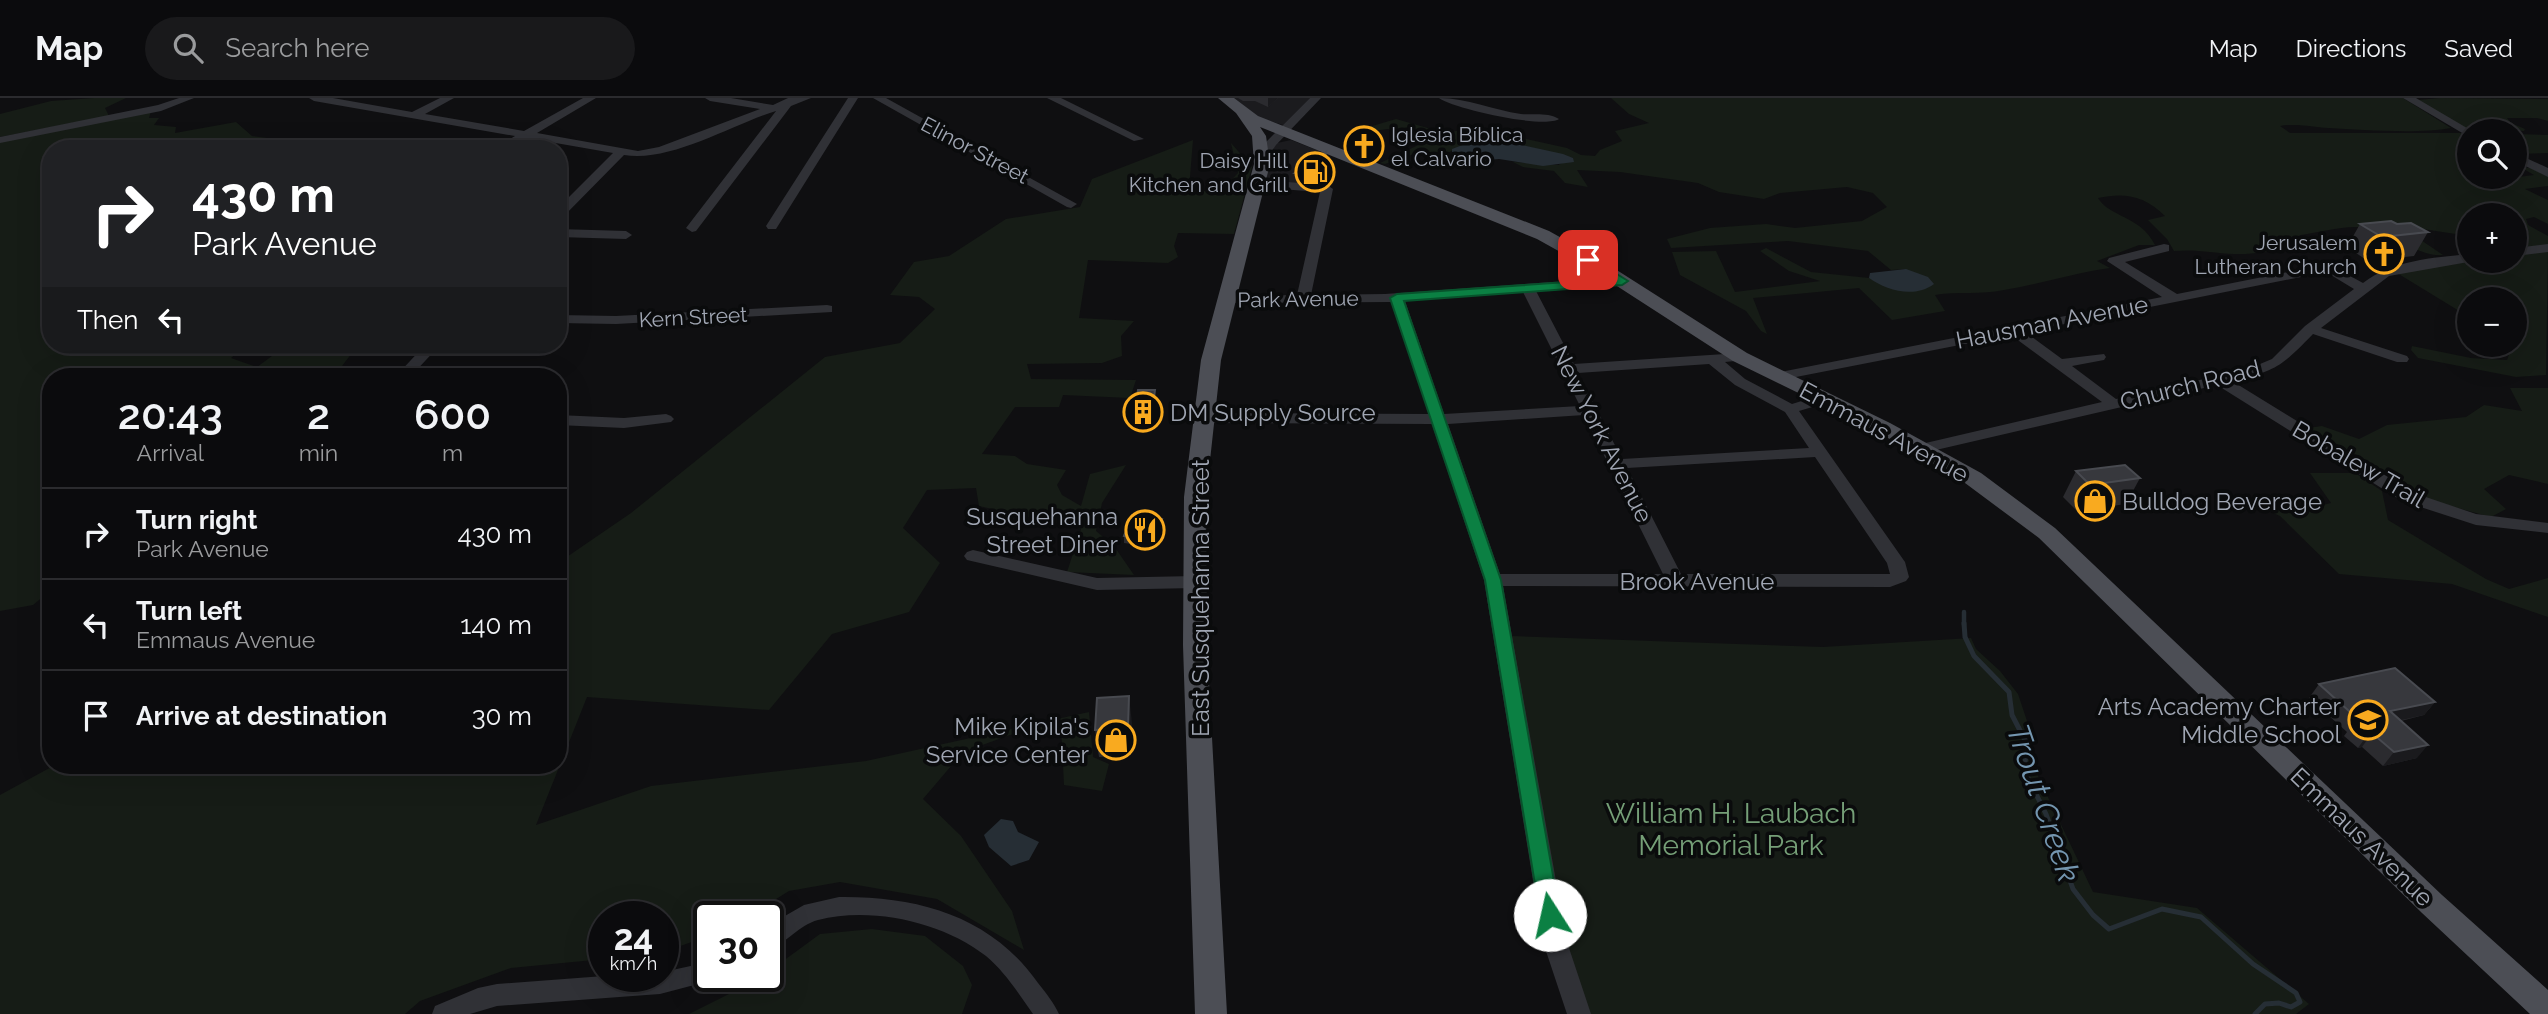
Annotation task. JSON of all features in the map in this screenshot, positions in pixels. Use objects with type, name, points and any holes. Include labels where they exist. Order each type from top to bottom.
[{"type":"main road","points":[[1226,98],[1241,112],[1259,136],[1263,156]]},
{"type":"main road","name":"Emmaus Avenue","points":[[1241,112],[1520,225],[1570,249],[1740,357],[1923,448],[1973,478],[2047,533],[2423,895],[2548,1010]]},
{"type":"main road","name":"East Susquehanna Street","points":[[1211,1014],[1195,582],[1195,497],[1203,418],[1225,300],[1259,184],[1263,156]]},
{"type":"street","points":[[0,140],[161,108],[189,98]]},
{"type":"street","points":[[314,98],[551,140]]},
{"type":"street","points":[[414,115],[449,98]]},
{"type":"street","points":[[516,140],[591,98]]},
{"type":"street","points":[[710,98],[772,108]]},
{"type":"street","points":[[567,143],[620,153],[638,154],[662,150],[790,100],[806,98]]},
{"type":"street","points":[[772,226],[853,98]]},
{"type":"street","name":"Elinor Street","points":[[878,98],[1071,204]]},
{"type":"street","points":[[1052,98],[1138,139]]},
{"type":"street","points":[[1263,156],[1270,143],[1316,98]]},
{"type":"street","points":[[1444,98],[1519,117],[1553,118]]},
{"type":"street","points":[[2408,98],[2457,127]]},
{"type":"street","points":[[692,228],[790,100]]},
{"type":"street","points":[[567,206],[620,153]]},
{"type":"street","points":[[2527,163],[2548,173]]},
{"type":"street","points":[[1259,184],[1327,189],[1303,300]]},
{"type":"street","points":[[567,233],[626,235]]},
{"type":"street","points":[[2164,248],[2114,261],[2175,298]]},
{"type":"street","points":[[2527,251],[2548,248]]},
{"type":"street","name":"Church Road","points":[[1923,448],[2253,372],[2277,362],[2310,328],[2362,288],[2396,269],[2457,259]]},
{"type":"street","name":"Hausman Avenue","points":[[1776,377],[2328,268],[2362,288]]},
{"type":"street","name":"Park Avenue","points":[[1225,300],[1397,298],[1622,281]]},
{"type":"street","name":"New York Avenue","points":[[1528,288],[1675,581]]},
{"type":"street","points":[[1397,298],[1493,580],[1555,942],[1579,1014]]},
{"type":"street","name":"Kern Street","points":[[567,319],[644,319],[827,309]]},
{"type":"street","points":[[2310,328],[2402,359]]},
{"type":"street","points":[[2012,330],[2115,405]]},
{"type":"street","points":[[411,368],[424,354]]},
{"type":"street","points":[[1569,369],[1740,357]]},
{"type":"street","points":[[2059,364],[2099,357]]},
{"type":"street","points":[[1712,359],[1740,382],[1790,409],[1819,452]]},
{"type":"street","name":"Bobalew Trail","points":[[2220,380],[2428,506],[2493,525],[2548,528]]},
{"type":"street","points":[[1790,409],[1824,399]]},
{"type":"street","points":[[1203,418],[1438,419],[1589,410]]},
{"type":"street","points":[[567,420],[624,423],[666,419]]},
{"type":"street","points":[[1616,464],[1819,452]]},
{"type":"street","name":"Brook Avenue","points":[[1493,580],[1890,581],[1900,577],[1896,562],[1819,452]]},
{"type":"street","points":[[973,556],[1097,584],[1195,582]]},
{"type":"street","points":[[784,929],[804,916],[845,906],[896,911],[938,921],[990,945],[1002,955],[1047,1014]]},
{"type":"street","points":[[444,1014],[478,999],[516,992],[649,984],[693,975]]},
{"type":"shaded area","points":[[1231,98],[1310,98],[1283,125],[1255,117]]},
{"type":"shaded area","points":[[1291,140],[1327,154],[1320,186],[1265,182],[1274,147],[1277,143]]},
{"type":"shaded area","points":[[1499,140],[1563,154],[1573,158],[1574,162],[1543,166],[1499,159],[1465,162],[1452,152],[1452,149],[1468,143]]},
{"type":"shaded area","points":[[1906,269],[1928,277],[1934,284],[1926,289],[1909,292],[1892,289],[1869,278],[1870,273]]},
{"type":"shaded area","points":[[1001,819],[1013,821],[1018,832],[1039,842],[1029,860],[1011,866],[989,847],[984,835]]},
{"type":"green space","points":[[126,98],[105,108],[109,116],[0,137],[0,114],[51,101]]},
{"type":"green space","points":[[1611,98],[2403,98],[2451,128],[2391,131],[2280,126],[2290,133],[2457,133],[2457,189],[2525,189],[2548,200],[2548,224],[2534,217],[2527,219],[2527,203],[2457,203],[2457,234],[2416,228],[2409,232],[2443,255],[2425,253],[2364,227],[2301,235],[2290,239],[2299,246],[2259,253],[2174,251],[2167,239],[2148,220],[2165,216],[2157,209],[2134,197],[2108,196],[2098,198],[2110,209],[2142,228],[2155,245],[2139,245],[2097,261],[2110,268],[1995,291],[1935,295],[1945,311],[1892,320],[1859,288],[1753,298],[1767,334],[1761,331],[1746,311],[1680,275],[1672,252],[1716,251],[1735,292],[1820,281],[1789,271],[1760,251],[1766,248],[1811,272],[1869,278],[1877,282],[1906,269],[1891,270],[1868,251],[1788,241],[1671,248],[1667,239],[1710,228],[1766,224],[1795,228],[1862,221],[1887,207],[1873,193],[1847,187],[1780,193],[1764,199],[1719,192],[1698,183],[1620,172],[1577,170],[1588,187],[1565,183],[1554,171],[1523,167],[1513,162],[1558,165],[1573,158],[1498,140],[1468,143],[1443,155],[1417,153],[1385,164],[1380,163],[1427,141],[1388,129],[1366,132],[1362,129],[1396,119],[1445,133],[1473,128],[1486,130],[1567,148],[1581,155],[1595,156],[1600,150],[1622,141],[1615,131],[1649,123],[1629,114]]},
{"type":"green space","points":[[2548,99],[2548,121],[2537,118],[2457,119],[2457,124],[2417,100]]},
{"type":"green space","points":[[151,111],[149,118],[159,118],[154,125],[176,127],[175,133],[236,122],[252,136],[282,140],[42,140],[42,354],[236,354],[231,358],[257,367],[275,354],[351,354],[341,368],[42,368],[42,598],[33,605],[0,611],[0,142]]},
{"type":"green space","points":[[2527,134],[2548,135],[2548,153],[2527,154]]},
{"type":"green space","points":[[1193,140],[1189,189],[1219,193],[1238,173],[1231,143],[1252,167],[1234,234],[1178,233],[1174,246],[1178,257],[1168,263],[1088,260],[1079,318],[1134,321],[1121,336],[1122,356],[1102,363],[1027,364],[1031,379],[1136,380],[1130,398],[1063,395],[1059,407],[1015,407],[982,454],[1015,456],[1027,464],[1066,470],[1057,485],[1062,495],[1081,506],[1090,474],[1126,465],[1102,503],[1096,531],[1114,546],[1134,575],[1067,572],[1081,529],[979,506],[976,488],[927,490],[903,528],[940,563],[909,612],[832,634],[769,710],[587,697],[567,747],[567,557],[631,513],[825,357],[900,343],[935,309],[919,297],[890,295],[914,262],[949,256],[1006,219],[1080,207],[1092,179]]},
{"type":"green space","points":[[2527,168],[2548,176],[2548,186],[2527,189],[2527,176],[2534,175]]},
{"type":"green space","points":[[2527,222],[2548,236],[2548,245],[2529,247]]},
{"type":"green space","points":[[2548,251],[2546,375],[2516,377],[2418,358],[2411,350],[2412,346],[2457,357],[2507,360],[2508,357],[2527,357],[2527,287],[2457,287],[2457,310],[2397,273],[2457,263],[2457,273],[2527,273],[2527,254]]},
{"type":"green space","points":[[2510,388],[2548,388],[2548,484],[2509,475],[2484,489],[2506,509],[2491,517],[2424,499],[2373,464],[2308,428],[2322,426],[2359,439],[2387,425],[2466,417],[2484,405],[2522,411]]},
{"type":"green space","points":[[2310,473],[2355,473],[2382,491],[2388,520],[2486,579],[2509,589],[2548,578],[2548,617],[2452,584],[2339,574],[2280,516],[2244,500],[2294,512],[2331,503]]},
{"type":"green space","name":"William H. Laubach Memorial Park","points":[[1511,636],[1823,647],[1971,638],[1976,649],[2000,671],[2018,694],[2029,727],[2038,776],[2093,892],[2197,908],[2309,1004],[2296,1014],[1590,1014],[1559,932]]},
{"type":"green space","points":[[1089,712],[1093,757],[1109,764],[1102,791],[1064,785],[1061,726],[1010,735],[963,752],[923,799],[961,836],[1012,911],[1024,950],[937,899],[840,882],[789,891],[773,901],[693,901],[693,942],[679,946],[679,901],[588,901],[588,961],[511,968],[420,1001],[405,1014],[0,1014],[0,795],[42,772],[556,774],[536,825],[651,786],[866,761]]},
{"type":"green space","points":[[872,929],[925,936],[963,966],[972,985],[962,1014],[689,1014],[733,992],[784,992],[784,960],[820,934]]},
{"type":"building","points":[[1326,152],[1321,175],[1295,173]]},
{"type":"building","points":[[2391,221],[2397,224],[2411,223],[2428,232],[2382,237],[2360,224]]},
{"type":"building","points":[[1138,390],[1155,390],[1153,404],[1136,404]]},
{"type":"building","points":[[2125,465],[2140,478],[2090,485],[2076,471]]},
{"type":"building","name":"Susquehanna Street Diner","points":[[1132,515],[1162,519],[1154,540],[1124,536]]},
{"type":"building","points":[[2395,668],[2435,702],[2390,711],[2428,745],[2394,752],[2372,733],[2368,734],[2355,722],[2360,721],[2319,684]]},
{"type":"building","points":[[1129,696],[1128,728],[1095,730],[1097,698]]},
{"type":"waterway","name":"Trout Creek","points":[[1964,612],[1964,623]]},
{"type":"waterway","name":"Trout Creek","points":[[1964,623],[1965,637],[1974,656],[2009,692],[2012,715],[2027,744],[2025,762],[2028,778],[2046,814],[2073,889],[2093,915],[2109,929],[2162,909],[2201,917],[2253,964],[2296,993],[2300,1002],[2291,1007],[2279,1003],[2265,1004],[2255,1014]]},
{"type":"place","name":"Iglesia Bíblica el Calvario","points":[[1364,146]]},
{"type":"place","name":"Daisy Hill Kitchen and Grill","points":[[1315,172]]},
{"type":"place","name":"Jerusalem Lutheran Church","points":[[2384,254]]},
{"type":"place","name":"DM Supply Source","points":[[1143,412]]},
{"type":"place","name":"Bulldog Beverage","points":[[2095,501]]},
{"type":"place","name":"Susquehanna Street Diner","points":[[1145,530]]},
{"type":"place","name":"Arts Academy Charter Middle School","points":[[2368,720]]},
{"type":"place","name":"Mike Kipila's Service Center","points":[[1116,740]]},
{"type":"route","points":[[1550,915],[1493,580],[1397,298],[1622,281],[1588,260]]}]
